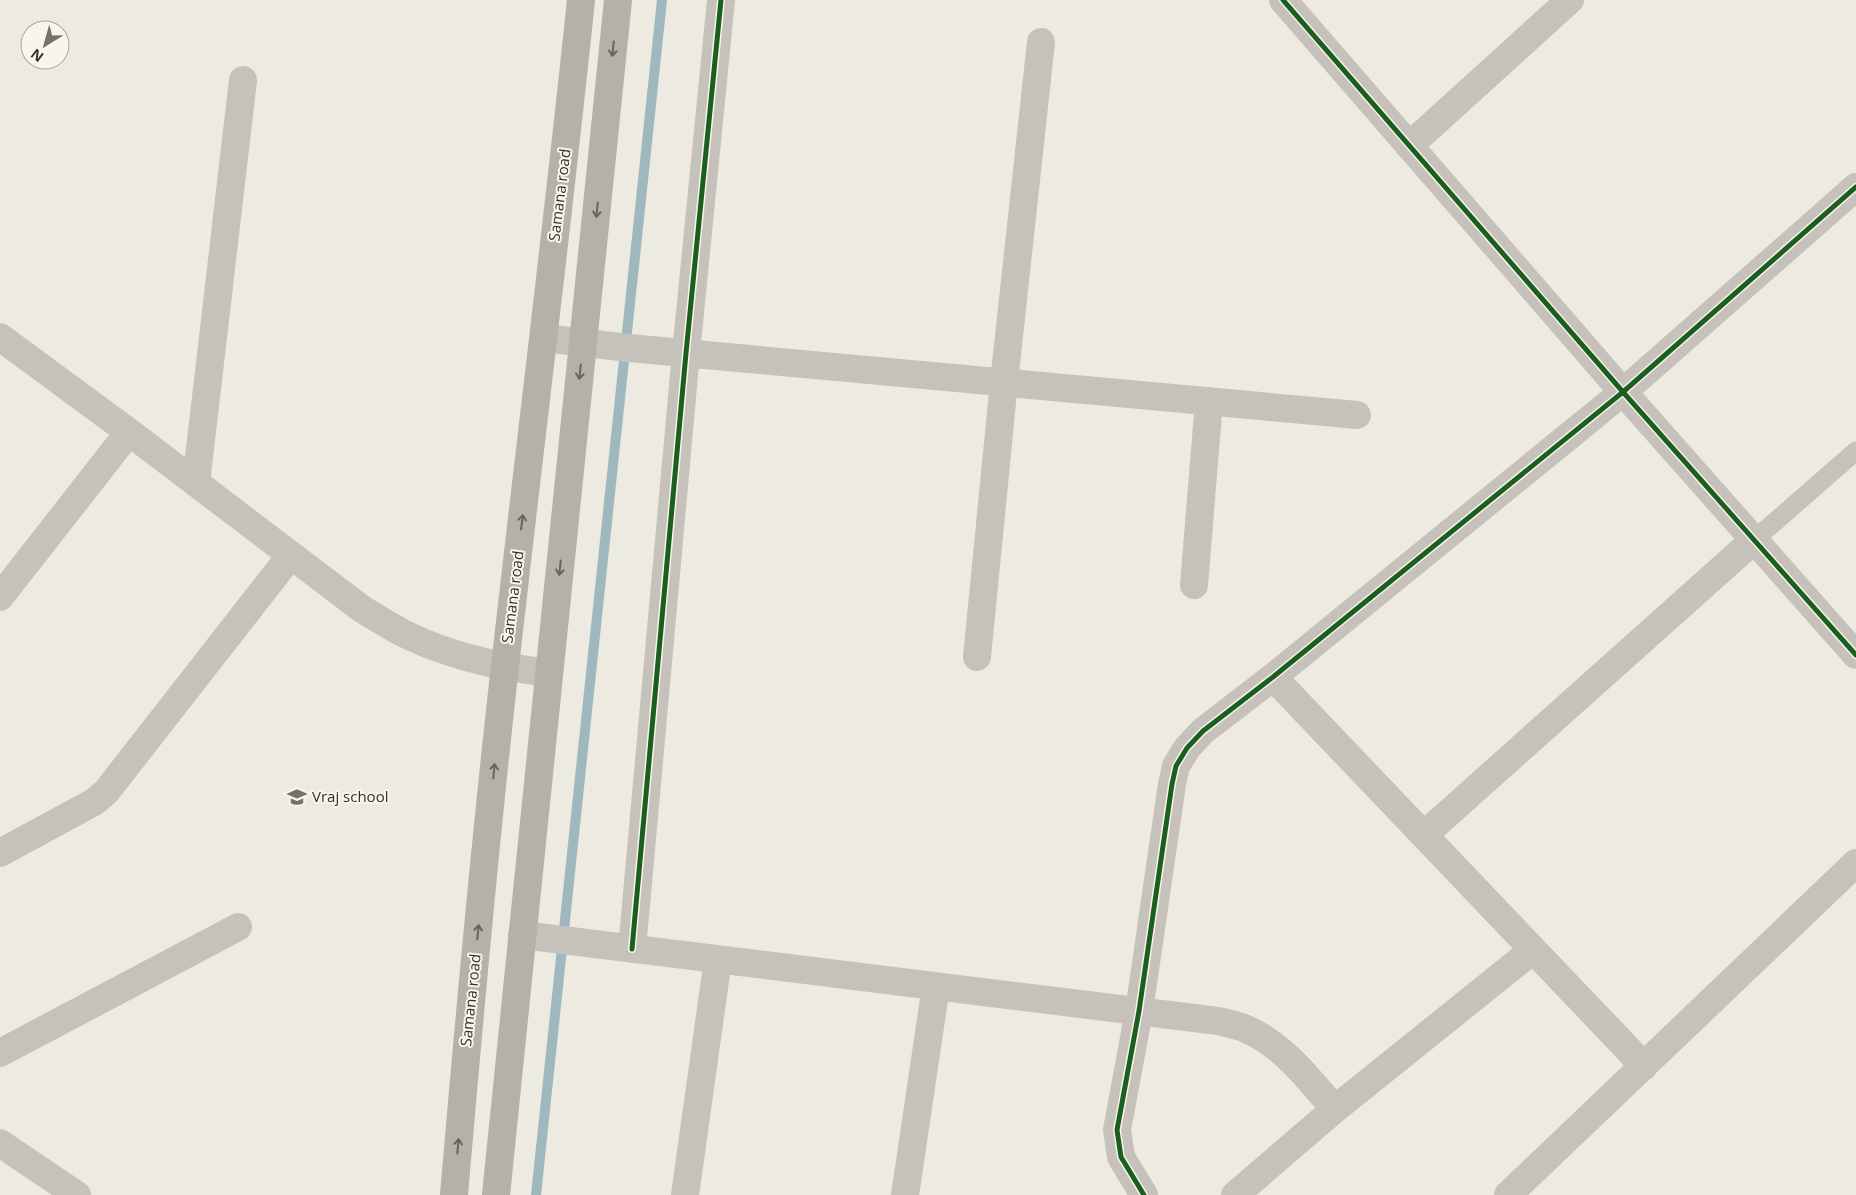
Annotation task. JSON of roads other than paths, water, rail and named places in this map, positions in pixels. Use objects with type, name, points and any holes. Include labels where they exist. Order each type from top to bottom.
[{"type":"main road","name":"Samana road","points":[[454,1195],[468,1024],[505,667],[544,338],[581,0]]},
{"type":"main road","points":[[496,1195],[618,0]]},
{"type":"street","points":[[632,948],[686,353],[721,0]]},
{"type":"street","points":[[1283,0],[1623,392],[1856,655]]},
{"type":"street","points":[[1409,146],[1570,0]]},
{"type":"street","points":[[977,657],[1004,382],[1041,42]]},
{"type":"street","points":[[196,483],[243,80]]},
{"type":"street","points":[[1144,1195],[1121,1156],[1117,1130],[1139,1011],[1170,794],[1176,766],[1187,748],[1203,731],[1274,677],[1623,392],[1856,186]]},
{"type":"street","points":[[0,337],[129,432],[362,609],[402,633],[453,654],[505,667],[549,674]]},
{"type":"street","points":[[544,338],[656,351],[1356,414]]},
{"type":"street","points":[[1194,585],[1209,401]]},
{"type":"street","points":[[0,597],[129,432]]},
{"type":"street","points":[[1424,835],[1754,540]]},
{"type":"street","points":[[0,853],[94,802],[106,792],[291,555]]},
{"type":"street","points":[[1274,677],[1644,1066]]},
{"type":"street","points":[[1508,1195],[1856,863]]},
{"type":"street","points":[[0,1053],[238,926]]},
{"type":"street","points":[[522,935],[1218,1021],[1243,1027],[1264,1038],[1288,1056],[1335,1109]]},
{"type":"street","points":[[1236,1195],[1335,1109],[1533,950]]},
{"type":"street","points":[[685,1195],[718,959]]},
{"type":"street","points":[[905,1195],[936,986]]},
{"type":"street","points":[[0,1143],[77,1195]]},
{"type":"lane","points":[[1754,540],[1856,451]]},
{"type":"waterway","points":[[536,1195],[662,0]]},
{"type":"place","name":"Vraj school","points":[[297,797]]}]
